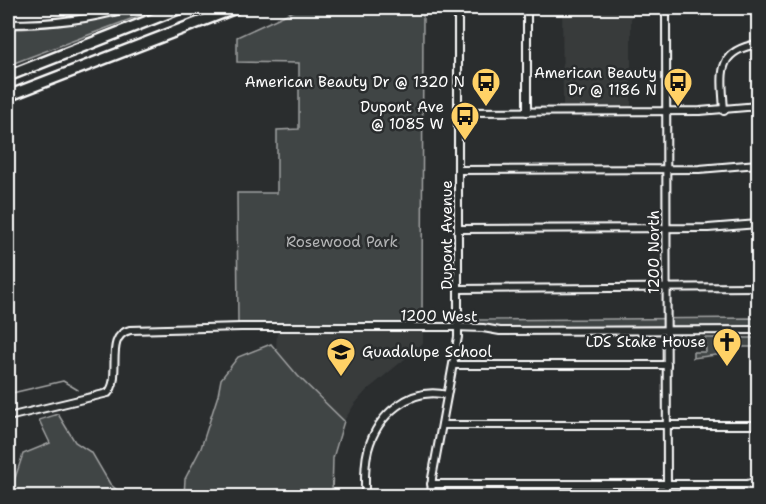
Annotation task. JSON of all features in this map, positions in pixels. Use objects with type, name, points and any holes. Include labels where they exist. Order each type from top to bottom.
[{"type":"highway","points":[[8,76],[181,8]]},
{"type":"highway","points":[[8,96],[236,8]]},
{"type":"street","points":[[8,24],[45,24],[129,8]]},
{"type":"street","name":"Dupont Avenue","points":[[431,496],[431,484],[459,327],[458,8]]},
{"type":"street","points":[[527,8],[527,112]]},
{"type":"street","name":"1200 North","points":[[666,8],[667,496]]},
{"type":"street","points":[[724,111],[724,72],[727,59],[739,48],[759,45]]},
{"type":"street","points":[[459,112],[724,111],[759,106]]},
{"type":"street","points":[[459,170],[720,168],[759,164]]},
{"type":"street","points":[[459,229],[666,228],[759,224]]},
{"type":"street","points":[[459,289],[759,287]]},
{"type":"street","name":"1200 West","points":[[8,417],[108,393],[114,382],[116,342],[121,334],[130,330],[459,327],[496,331],[759,330]]},
{"type":"street","points":[[453,365],[667,365]]},
{"type":"street","points":[[365,496],[365,464],[368,449],[387,415],[414,396],[432,393],[447,395]]},
{"type":"street","points":[[442,425],[759,425]]},
{"type":"street","points":[[431,484],[747,484],[759,481]]},
{"type":"shaded area","points":[[562,8],[631,8],[631,106],[563,106]]},
{"type":"shaded area","name":"Guadalupe School","points":[[277,331],[423,331],[423,344],[366,391],[344,421],[298,376],[276,349]]},
{"type":"green space","points":[[137,8],[160,8],[14,63],[15,66],[8,69],[8,29],[73,23]]},
{"type":"green space","name":"Rosewood Park","points":[[300,8],[423,8],[422,323],[238,324],[237,193],[277,193],[277,130],[299,129],[299,63],[237,62],[237,37]]},
{"type":"green space","points":[[758,318],[758,327],[496,328],[486,325],[465,325],[465,320]]},
{"type":"green space","points":[[705,338],[758,338],[758,347],[733,347],[731,353],[693,358],[693,352],[706,352]]},
{"type":"green space","points":[[271,344],[298,376],[344,421],[333,458],[332,496],[184,496],[185,479],[201,448],[221,379],[238,357]]},
{"type":"green space","points":[[58,414],[75,442],[92,453],[110,484],[124,496],[14,496],[14,481],[23,454],[50,443],[39,420]]},
{"type":"waterway","points":[[8,394],[63,381],[78,390]]},
{"type":"railway","points":[[8,9],[22,8]]},
{"type":"place","name":"American Beauty Dr @ 1320 N","points":[[486,108]]},
{"type":"place","name":"American Beauty Dr @ 1186 N","points":[[678,108]]},
{"type":"place","name":"Dupont Ave @ 1085 W","points":[[465,142]]},
{"type":"place","name":"LDS Stake House","points":[[727,368]]},
{"type":"place","name":"Guadalupe School","points":[[341,378]]}]
